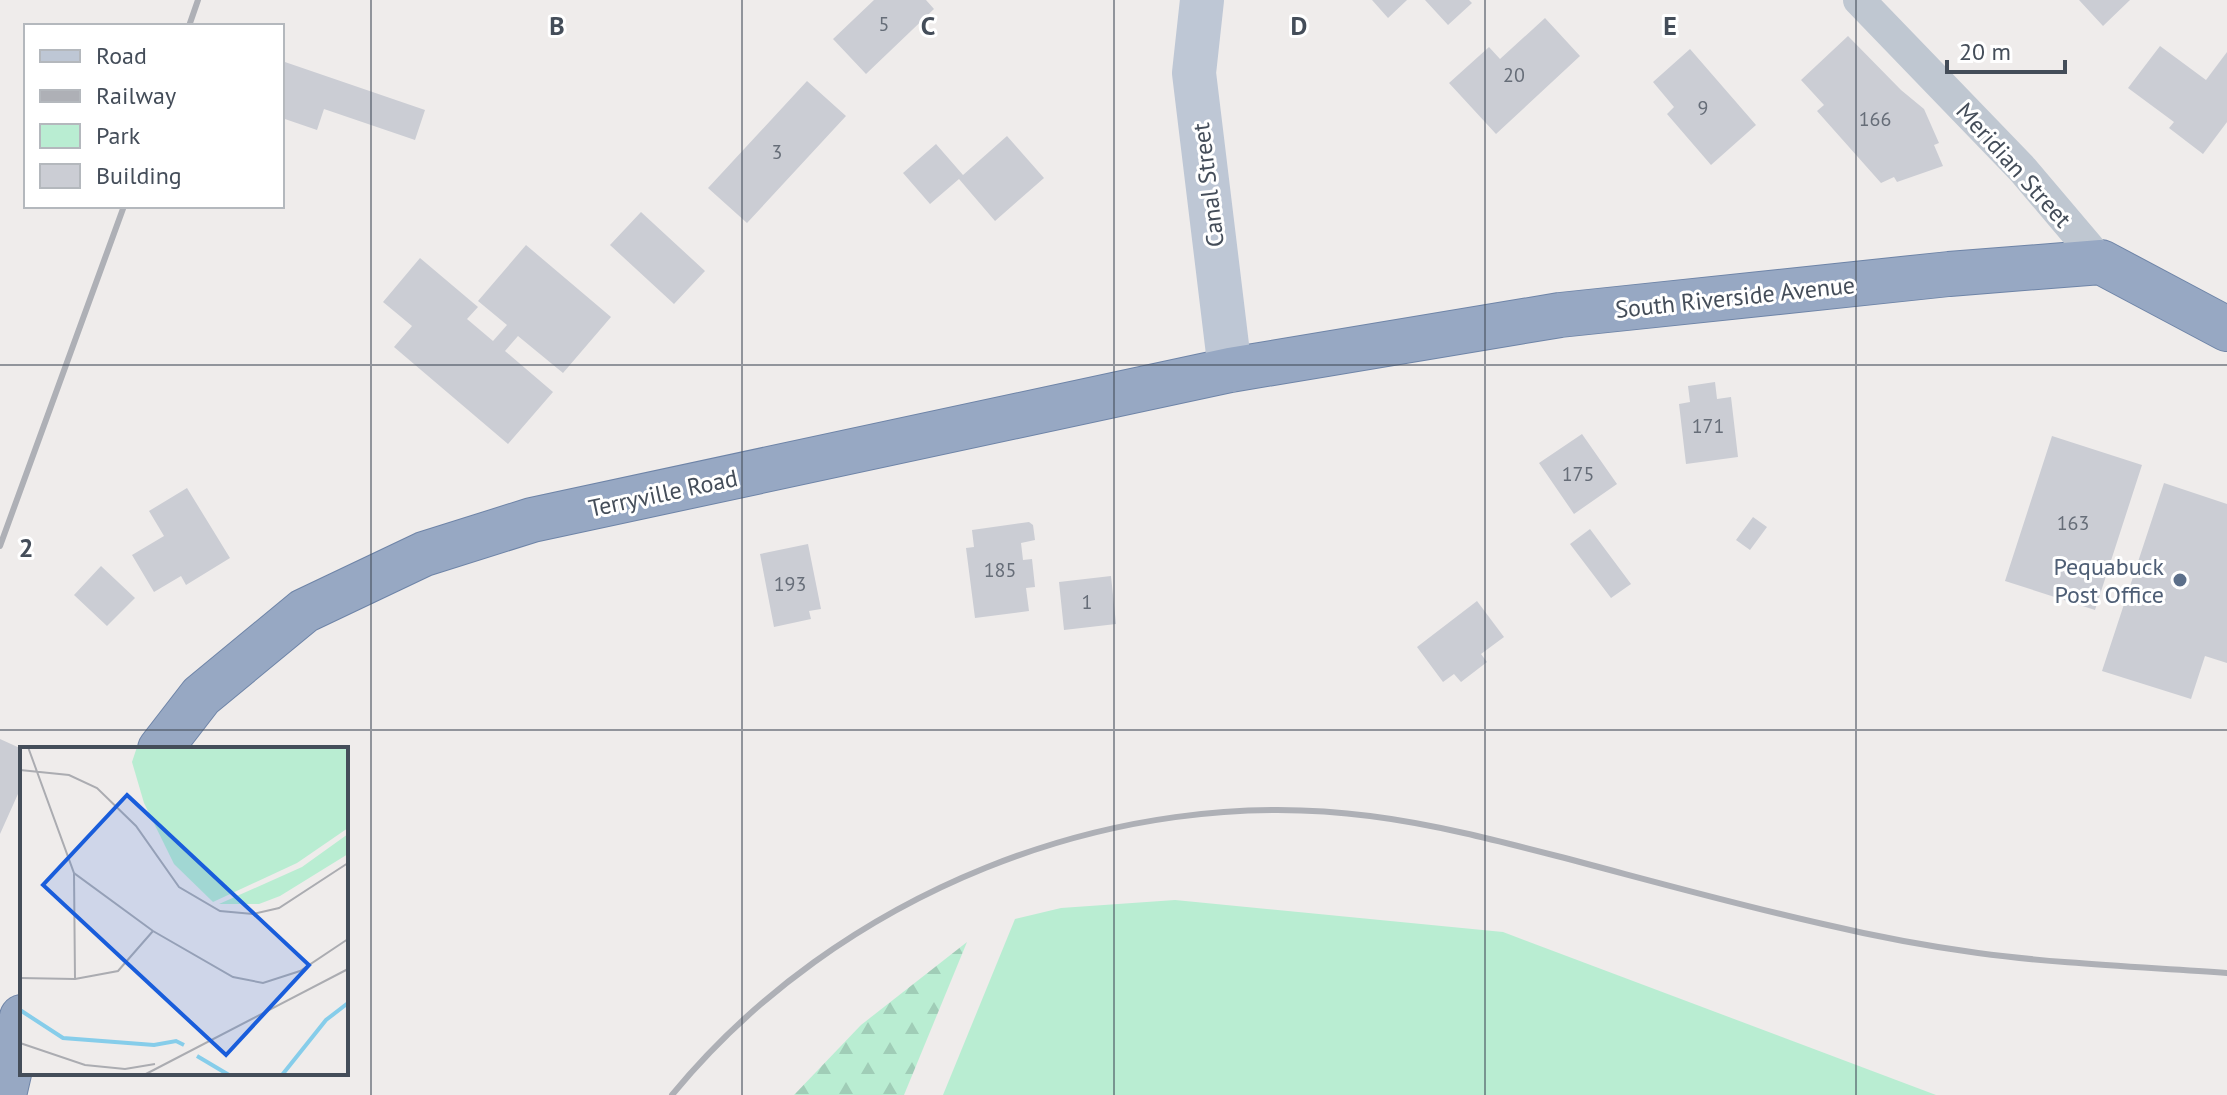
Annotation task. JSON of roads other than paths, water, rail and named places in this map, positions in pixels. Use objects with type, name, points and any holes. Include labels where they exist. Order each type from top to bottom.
[{"type":"highway","name":"South Riverside Avenue","points":[[1230,370],[1560,315],[1921,277],[2101,262]]},
{"type":"highway","points":[[2101,262],[2227,329]]},
{"type":"highway","name":"Terryville Road","points":[[162,747],[201,696],[304,611],[424,554],[532,520],[1230,370]]},
{"type":"highway","points":[[4,1095],[20,1026]]},
{"type":"main road","name":"Canal Street","points":[[1202,0],[1194,73],[1230,370]]},
{"type":"street","name":"Meridian Street","points":[[1859,0],[2023,170],[2101,262]]},
{"type":"railway","points":[[190,24],[198,0]]},
{"type":"railway","points":[[0,546],[123,208]]},
{"type":"railway","points":[[672,1095],[738,1024],[814,962],[897,910],[986,868],[1079,837],[1175,817],[1273,810],[1394,819],[1487,838],[1756,908],[1900,940],[2040,960],[2227,973]]},
{"type":"place","name":"Pequabuck Post Office","points":[[2180,580]]}]
